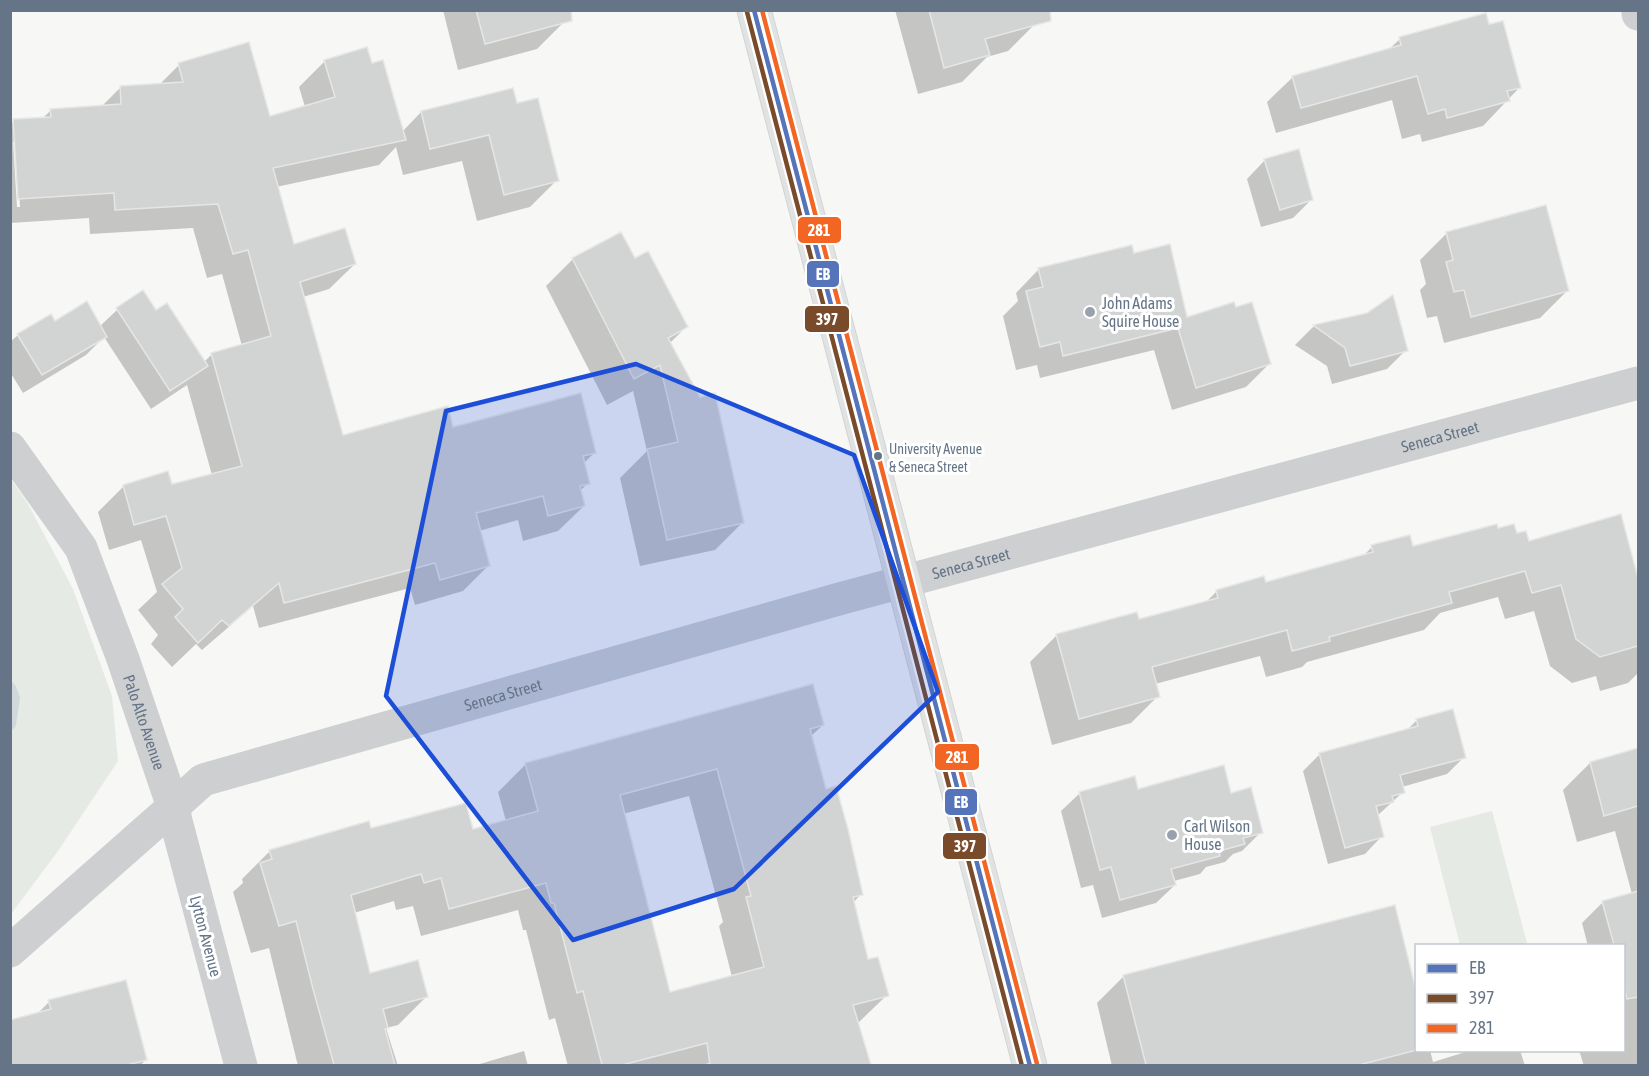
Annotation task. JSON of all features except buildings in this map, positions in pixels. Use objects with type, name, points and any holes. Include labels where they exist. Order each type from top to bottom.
[{"type":"main road","points":[[754,10],[1030,1065]]},
{"type":"street","name":"Seneca Street","points":[[173,807],[203,780],[839,599],[1638,383]]},
{"type":"street","name":"Palo Alto Avenue","points":[[10,448],[81,548],[123,659],[173,807]]},
{"type":"street","points":[[10,951],[173,807]]},
{"type":"street","name":"Lytton Avenue","points":[[173,807],[241,1065]]},
{"type":"highlighted area","points":[[636,364],[854,455],[938,692],[734,889],[573,940],[386,696],[446,411]]},
{"type":"shaded area","points":[[11,479],[28,504],[73,589],[112,696],[118,761],[58,851],[11,914]]},
{"type":"shaded area","points":[[1492,811],[1527,943],[1460,944],[1430,827]]},
{"type":"waterway","points":[[10,688],[14,698],[10,724]]},
{"type":"transit line","name":"EB","points":[[754,10],[1030,1066]]},
{"type":"transit line","name":"281","points":[[762,10],[1037,1064]]},
{"type":"transit line","name":"397","points":[[747,12],[1022,1066]]},
{"type":"place","name":"John Adams Squire House","points":[[1090,312]]},
{"type":"place","name":"University Avenue & Seneca Street","points":[[878,456]]},
{"type":"place","name":"Carl Wilson House","points":[[1172,835]]}]
